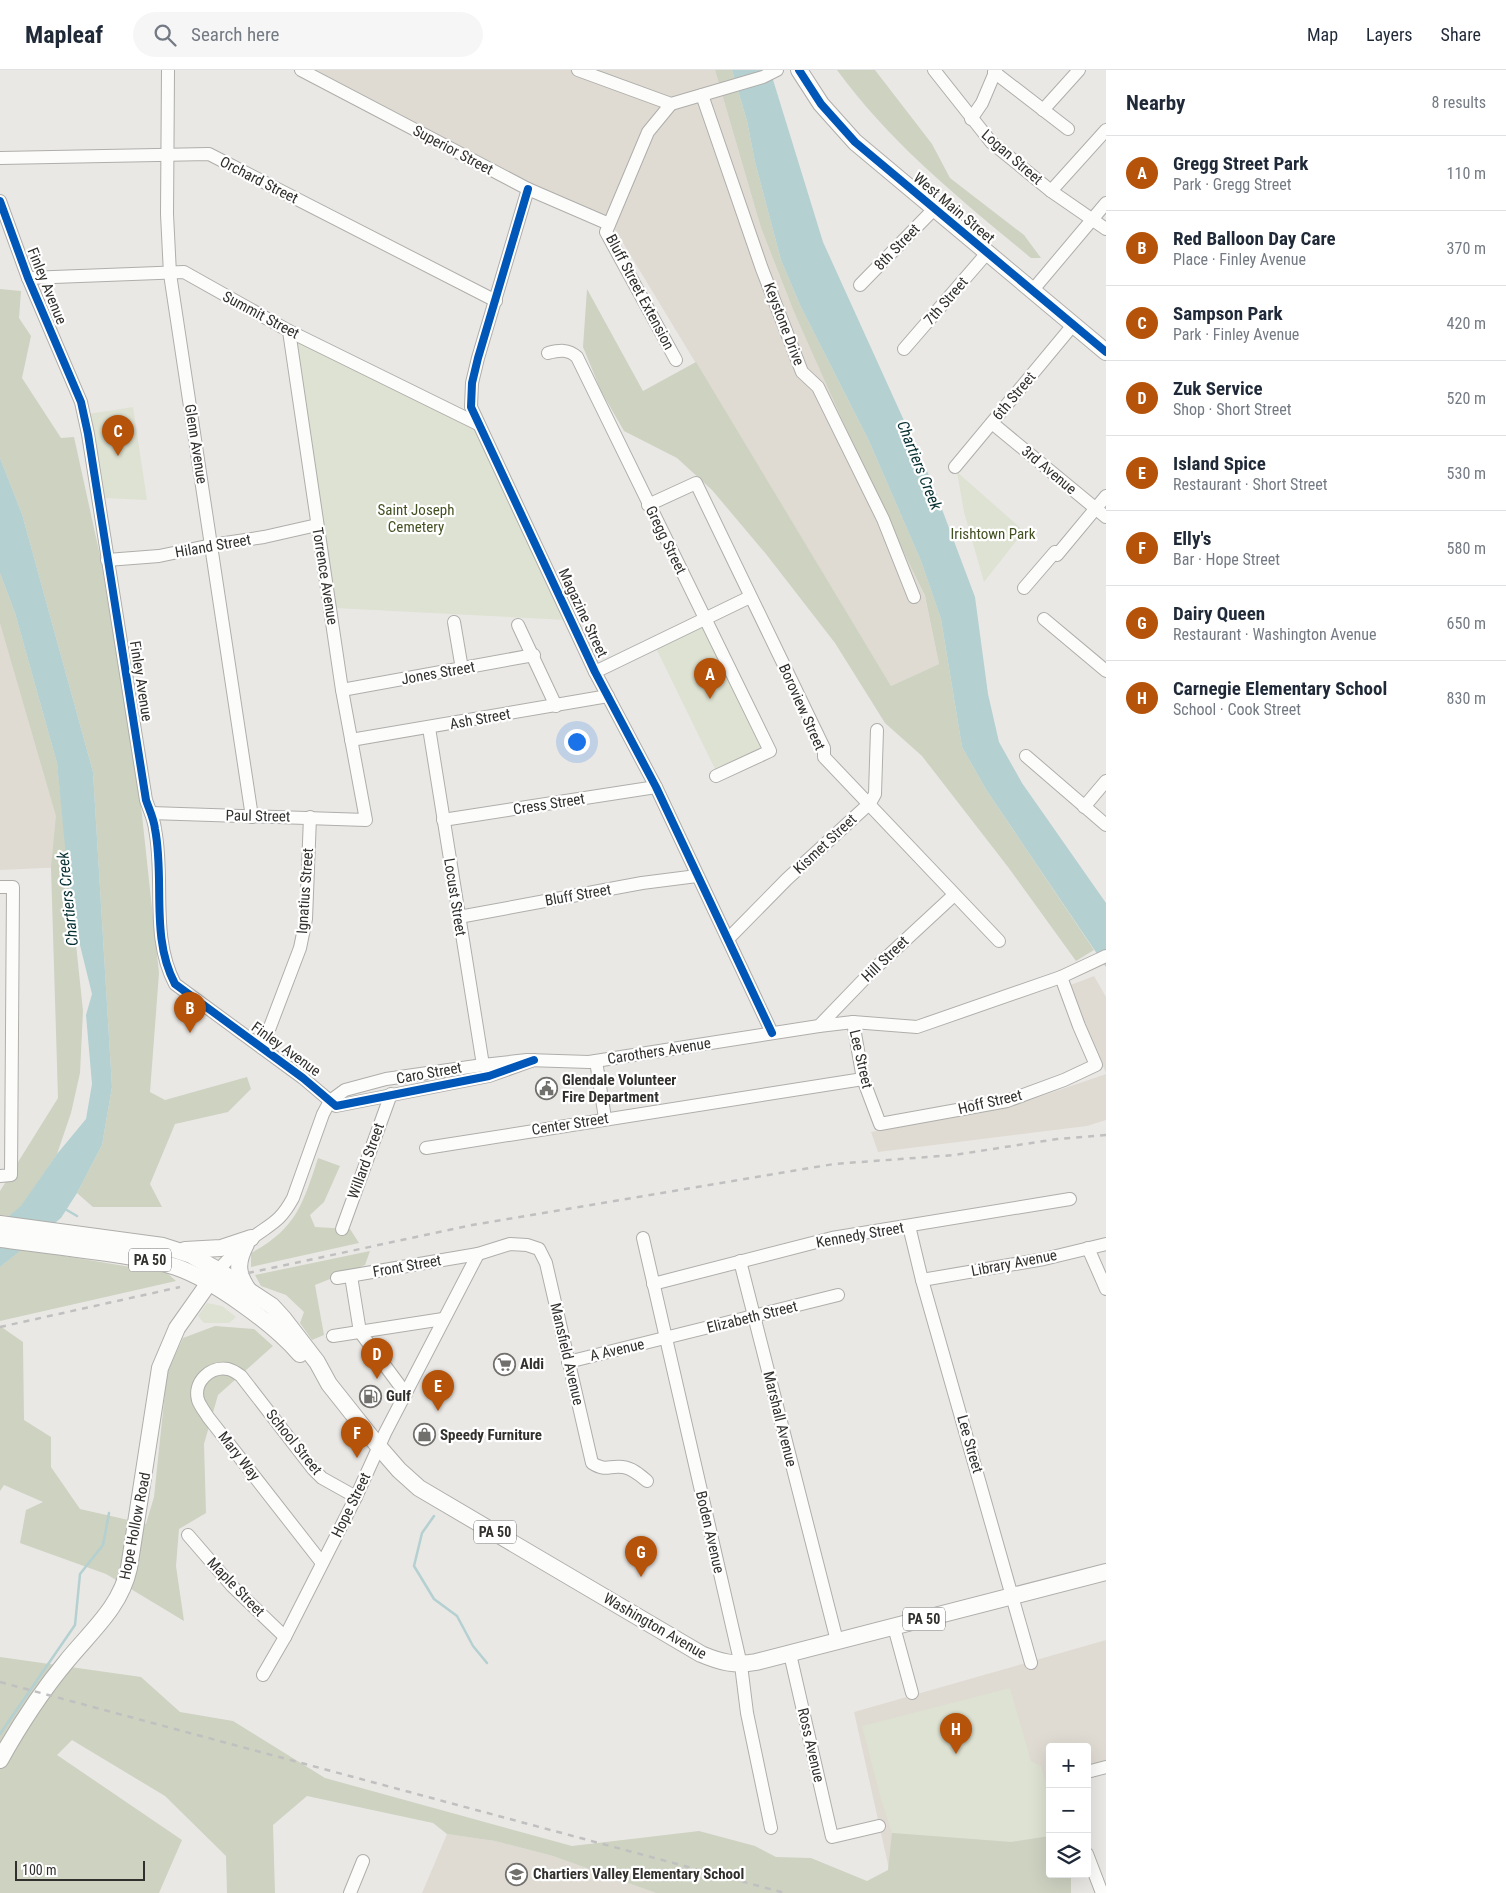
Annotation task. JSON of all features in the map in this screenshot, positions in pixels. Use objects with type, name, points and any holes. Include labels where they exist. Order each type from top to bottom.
[{"type":"main road","name":"West Main Street","points":[[799,70],[822,104],[855,142],[1106,352]]},
{"type":"main road","name":"Washington Avenue","points":[[0,1224],[98,1236],[178,1250],[218,1270],[272,1306],[317,1362],[329,1384]]},
{"type":"main road","name":"Washington Avenue","points":[[0,1239],[89,1250],[164,1263],[189,1272],[270,1324],[329,1384],[379,1448],[408,1479],[429,1495],[701,1654],[728,1664],[741,1665],[790,1654],[1106,1572]]},
{"type":"main road","points":[[178,1250],[200,1251],[248,1241]]},
{"type":"main road","points":[[248,1241],[239,1261],[238,1270],[251,1293]]},
{"type":"main road","name":"Hope Hollow Road","points":[[1,1754],[65,1663],[110,1612],[123,1588],[145,1472],[160,1368],[177,1328],[218,1270]]},
{"type":"street","name":"Glenn Avenue","points":[[168,70],[167,154],[170,274],[252,817]]},
{"type":"street","name":"Superior Street","points":[[301,70],[528,189],[609,224]]},
{"type":"street","points":[[578,70],[670,104],[764,77],[777,70]]},
{"type":"street","name":"Logan Street","points":[[934,70],[991,142],[1051,191],[1106,229]]},
{"type":"street","points":[[1043,110],[1079,70]]},
{"type":"street","points":[[971,118],[982,104],[995,71],[1068,129]]},
{"type":"street","name":"Keystone Drive","points":[[702,95],[762,269],[802,372],[818,388],[883,520],[914,597]]},
{"type":"street","points":[[609,224],[648,132],[670,104]]},
{"type":"street","points":[[1051,191],[1106,130]]},
{"type":"street","name":"Orchard Street","points":[[0,158],[209,154],[496,301]]},
{"type":"street","name":"Magazine Street","points":[[528,189],[472,383],[471,407],[595,672],[656,787],[772,1033]]},
{"type":"street","name":"Finley Avenue","points":[[0,201],[28,278],[81,402],[88,434],[146,800],[155,829],[162,946],[169,972],[175,984],[330,1101]]},
{"type":"street","points":[[1032,291],[1106,203]]},
{"type":"street","name":"8th Street","points":[[860,285],[934,208]]},
{"type":"street","name":"Bluff Street Extension","points":[[609,224],[606,232],[676,360]]},
{"type":"street","name":"7th Street","points":[[904,349],[987,253]]},
{"type":"street","name":"Summit Street","points":[[28,278],[184,272],[289,331],[478,424]]},
{"type":"street","name":"6th Street","points":[[955,467],[1073,325]]},
{"type":"street","name":"Torrence Avenue","points":[[289,331],[342,690],[366,820]]},
{"type":"street","name":"Gregg Street","points":[[548,353],[560,350],[571,352],[578,357],[648,505],[770,752],[716,776]]},
{"type":"street","name":"3rd Avenue","points":[[992,423],[1106,518]]},
{"type":"street","name":"Boroview Street","points":[[648,505],[696,483],[824,748],[824,758],[870,803],[954,895],[999,940]]},
{"type":"street","points":[[1024,588],[1106,496]]},
{"type":"street","name":"Hiland Street","points":[[107,560],[159,556],[212,544],[264,537],[317,525]]},
{"type":"street","points":[[595,672],[750,597]]},
{"type":"street","points":[[1044,619],[1106,671]]},
{"type":"street","points":[[454,622],[462,669]]},
{"type":"street","points":[[518,625],[534,655],[556,706]]},
{"type":"street","name":"Jones Street","points":[[342,690],[534,655]]},
{"type":"street","name":"Ash Street","points":[[351,740],[608,696]]},
{"type":"street","name":"Locust Street","points":[[429,728],[483,1065]]},
{"type":"street","name":"Kismet Street","points":[[728,939],[787,879],[870,803],[875,794],[877,730]]},
{"type":"street","points":[[1026,756],[1106,825]]},
{"type":"street","points":[[1084,807],[1106,781]]},
{"type":"street","name":"Cress Street","points":[[443,820],[656,787]]},
{"type":"street","name":"Paul Street","points":[[150,813],[366,820]]},
{"type":"street","name":"Ignatius Street","points":[[262,1048],[300,948],[306,919],[310,817]]},
{"type":"street","name":"Bluff Street","points":[[459,917],[642,883],[697,876]]},
{"type":"street","points":[[0,887],[13,887],[6,1048],[6,1175]]},
{"type":"street","name":"Hill Street","points":[[819,1026],[873,970],[954,895]]},
{"type":"street","name":"Carothers Avenue","points":[[330,1101],[345,1090],[386,1079],[483,1065],[534,1060],[596,1061],[853,1022],[917,1027],[1061,977],[1103,957]]},
{"type":"street","name":"Hoff Street","points":[[880,1124],[1007,1101],[1064,1080],[1096,1065],[1061,977]]},
{"type":"street","name":"Lee Street","points":[[853,1022],[863,1079],[880,1124]]},
{"type":"street","name":"Caro Street","points":[[330,1101],[336,1106],[341,1106],[392,1094],[489,1076],[534,1060]]},
{"type":"street","points":[[596,1061],[605,1118]]},
{"type":"street","name":"Center Street","points":[[426,1148],[605,1118],[863,1079]]},
{"type":"street","name":"Willard Street","points":[[342,1229],[392,1094]]},
{"type":"street","points":[[218,1270],[248,1241],[272,1226],[286,1210],[293,1198],[323,1114],[330,1101]]},
{"type":"street","name":"Kennedy Street","points":[[653,1284],[832,1238],[1070,1200]]},
{"type":"street","name":"Lee Street","points":[[909,1226],[922,1280],[1031,1663]]},
{"type":"street","name":"Boden Avenue","points":[[643,1238],[741,1665],[747,1713],[771,1828]]},
{"type":"street","name":"Mansfield Avenue","points":[[478,1254],[510,1244],[527,1245],[539,1249],[546,1263],[592,1463],[601,1469],[623,1467],[636,1472],[647,1481]]},
{"type":"street","name":"Library Avenue","points":[[922,1280],[1044,1259],[1106,1244]]},
{"type":"street","points":[[1088,1248],[1106,1289]]},
{"type":"street","name":"Front Street","points":[[337,1278],[478,1254]]},
{"type":"street","name":"Hope Street","points":[[263,1675],[285,1637],[443,1320],[478,1254]]},
{"type":"street","name":"Marshall Avenue","points":[[740,1261],[837,1641]]},
{"type":"street","points":[[351,1276],[360,1332],[406,1394]]},
{"type":"street","name":"Elizabeth Street","points":[[666,1338],[838,1295]]},
{"type":"street","points":[[333,1336],[443,1320]]},
{"type":"street","name":"A Avenue","points":[[568,1362],[666,1338]]},
{"type":"street","name":"Mary Way","points":[[241,1376],[230,1369],[219,1368],[209,1372],[201,1378],[198,1400],[208,1417],[322,1563]]},
{"type":"street","name":"School Street","points":[[241,1376],[312,1468],[322,1478],[356,1497]]},
{"type":"street","name":"Maple Street","points":[[188,1535],[232,1586],[285,1637]]},
{"type":"street","points":[[894,1627],[912,1693]]},
{"type":"street","name":"Ross Avenue","points":[[790,1654],[832,1837],[879,1826]]},
{"type":"street","points":[[1091,1771],[1106,1767]]},
{"type":"street","points":[[350,1893],[363,1861]]},
{"type":"street","points":[[1091,1864],[1102,1893]]},
{"type":"shaded area","points":[[316,70],[715,70],[761,228],[794,312],[925,597],[939,664],[891,686],[614,228]]},
{"type":"shaded area","points":[[0,573],[57,763],[67,867],[0,870]]},
{"type":"shaded area","points":[[1094,976],[1106,997],[1106,1073],[1068,986]]},
{"type":"shaded area","points":[[1106,1074],[1106,1120],[1087,1126],[878,1152],[871,1132],[1012,1106]]},
{"type":"shaded area","points":[[1106,1640],[1106,1762],[1091,1766],[1091,1743],[1046,1743],[1046,1848],[891,1878],[854,1712]]},
{"type":"shaded area","name":"Chartiers Valley Elementary School","points":[[447,1834],[495,1841],[553,1856],[656,1893],[422,1893]]},
{"type":"green space","points":[[715,70],[732,70],[747,121],[755,162],[781,260],[800,305],[869,441],[921,561],[941,619],[962,747],[987,791],[1094,950],[1076,961],[1008,867],[922,756],[885,723],[835,643],[766,554],[712,490],[677,458],[624,431],[601,391],[583,347],[587,289],[643,391],[696,362],[891,686],[939,664],[925,596],[871,484],[794,312],[761,228]]},
{"type":"green space","points":[[837,70],[875,70],[932,144],[950,178],[1024,235],[1041,258],[1031,258],[928,170],[880,122]]},
{"type":"green space","points":[[0,289],[21,291],[19,318],[31,336],[22,378],[61,438],[74,437],[101,560],[141,806],[159,973],[150,1092],[165,1100],[247,1077],[251,1089],[228,1112],[175,1124],[150,1184],[162,1207],[93,1207],[77,1193],[102,1145],[112,1087],[93,772],[22,514],[0,458]]},
{"type":"green space","name":"Saint Joseph Cemetery","points":[[294,337],[475,426],[567,620],[335,608]]},
{"type":"green space","points":[[133,407],[147,500],[103,498],[88,414]]},
{"type":"green space","name":"Irishtown Park","points":[[957,472],[1024,531],[984,582],[964,512]]},
{"type":"green space","points":[[0,573],[15,613],[57,763],[83,1011],[80,1073],[71,1113],[57,1154],[21,1207],[9,1216],[0,1215],[0,1191],[58,1098],[51,868],[56,816],[0,623]]},
{"type":"green space","points":[[703,623],[764,751],[717,773],[655,646]]},
{"type":"green space","points":[[318,1158],[340,1166],[324,1202],[310,1215],[315,1227],[350,1229],[359,1243],[251,1267],[251,1253],[278,1234],[296,1214],[308,1189]]},
{"type":"green space","points":[[22,1249],[167,1273],[176,1281],[0,1321],[0,1267]]},
{"type":"green space","points":[[370,1251],[365,1265],[315,1285],[324,1335],[312,1340],[300,1323],[304,1312],[286,1295],[261,1286],[255,1275]]},
{"type":"green space","points":[[207,1303],[222,1306],[236,1317],[229,1323],[204,1323],[198,1316]]},
{"type":"green space","points":[[0,1326],[23,1342],[24,1420],[51,1437],[51,1467],[80,1509],[146,1524],[154,1497],[167,1373],[183,1338],[215,1326],[254,1329],[273,1346],[218,1395],[204,1444],[206,1513],[179,1529],[176,1566],[184,1621],[106,1574],[20,1543],[26,1510],[43,1502],[4,1485],[0,1491]]},
{"type":"green space","points":[[0,1657],[141,1677],[180,1712],[233,1721],[325,1778],[572,1846],[699,1831],[755,1846],[776,1857],[811,1858],[867,1881],[888,1870],[892,1833],[1011,1842],[1046,1837],[1046,1878],[1071,1878],[1071,1893],[656,1893],[553,1856],[495,1841],[447,1834],[433,1823],[307,1796],[273,1825],[275,1893],[227,1893],[226,1856],[165,1796],[72,1740],[57,1755],[182,1840],[159,1893],[0,1893]]},
{"type":"green space","points":[[1010,1688],[1031,1761],[1041,1766],[1046,1784],[1046,1837],[1011,1842],[892,1833],[862,1726]]},
{"type":"water","name":"Chartiers Creek","points":[[732,70],[770,70],[823,242],[931,480],[975,597],[988,694],[999,742],[1022,783],[1106,903],[1106,967],[987,791],[962,747],[941,619],[921,561],[869,441],[800,305],[781,260],[755,162],[747,121]]},
{"type":"water","points":[[0,458],[22,514],[93,772],[112,1087],[102,1145],[77,1193],[61,1218],[0,1267],[0,1229],[9,1216],[21,1206],[57,1154],[86,1119],[92,1084],[86,1015],[92,994],[78,937],[67,867],[57,763],[15,613],[0,573]]},
{"type":"waterway","points":[[65,1209],[77,1216]]},
{"type":"waterway","points":[[0,1734],[75,1625],[80,1574],[103,1545],[109,1513]]},
{"type":"waterway","points":[[434,1516],[422,1533],[414,1566],[434,1599],[457,1616],[473,1646],[487,1663]]},
{"type":"railway","points":[[248,1273],[472,1225],[834,1164],[954,1155],[1057,1139],[1106,1135]]},
{"type":"railway","points":[[0,1327],[180,1287]]},
{"type":"railway","points":[[0,1682],[785,1893]]},
{"type":"cycle path","points":[[799,70],[821,104],[855,142],[1106,352]]},
{"type":"cycle path","points":[[528,189],[478,358],[472,383],[471,407],[595,672],[656,787],[772,1033]]},
{"type":"cycle path","points":[[0,201],[28,278],[81,402],[88,434],[146,800],[153,818],[158,848],[160,928],[163,947],[167,966],[175,984],[303,1078],[336,1106],[489,1076],[534,1060]]},
{"type":"place","name":"Sampson Park","points":[[118,456]]},
{"type":"place","name":"Gregg Street Park","points":[[710,699]]},
{"type":"place","name":"Red Balloon Day Care","points":[[190,1033]]},
{"type":"place","name":"Glendale Volunteer Fire Department","points":[[546,1089]]},
{"type":"place","name":"Aldi","points":[[504,1364]]},
{"type":"place","name":"Zuk Service","points":[[377,1379]]},
{"type":"place","name":"Gulf","points":[[370,1396]]},
{"type":"place","name":"Island Spice","points":[[438,1411]]},
{"type":"place","name":"Speedy Furniture","points":[[424,1435]]},
{"type":"place","name":"Elly's","points":[[357,1458]]},
{"type":"place","name":"Dairy Queen","points":[[641,1577]]},
{"type":"place","name":"Carnegie Elementary School","points":[[956,1754]]},
{"type":"place","name":"Chartiers Valley Elementary School","points":[[517,1874]]}]
